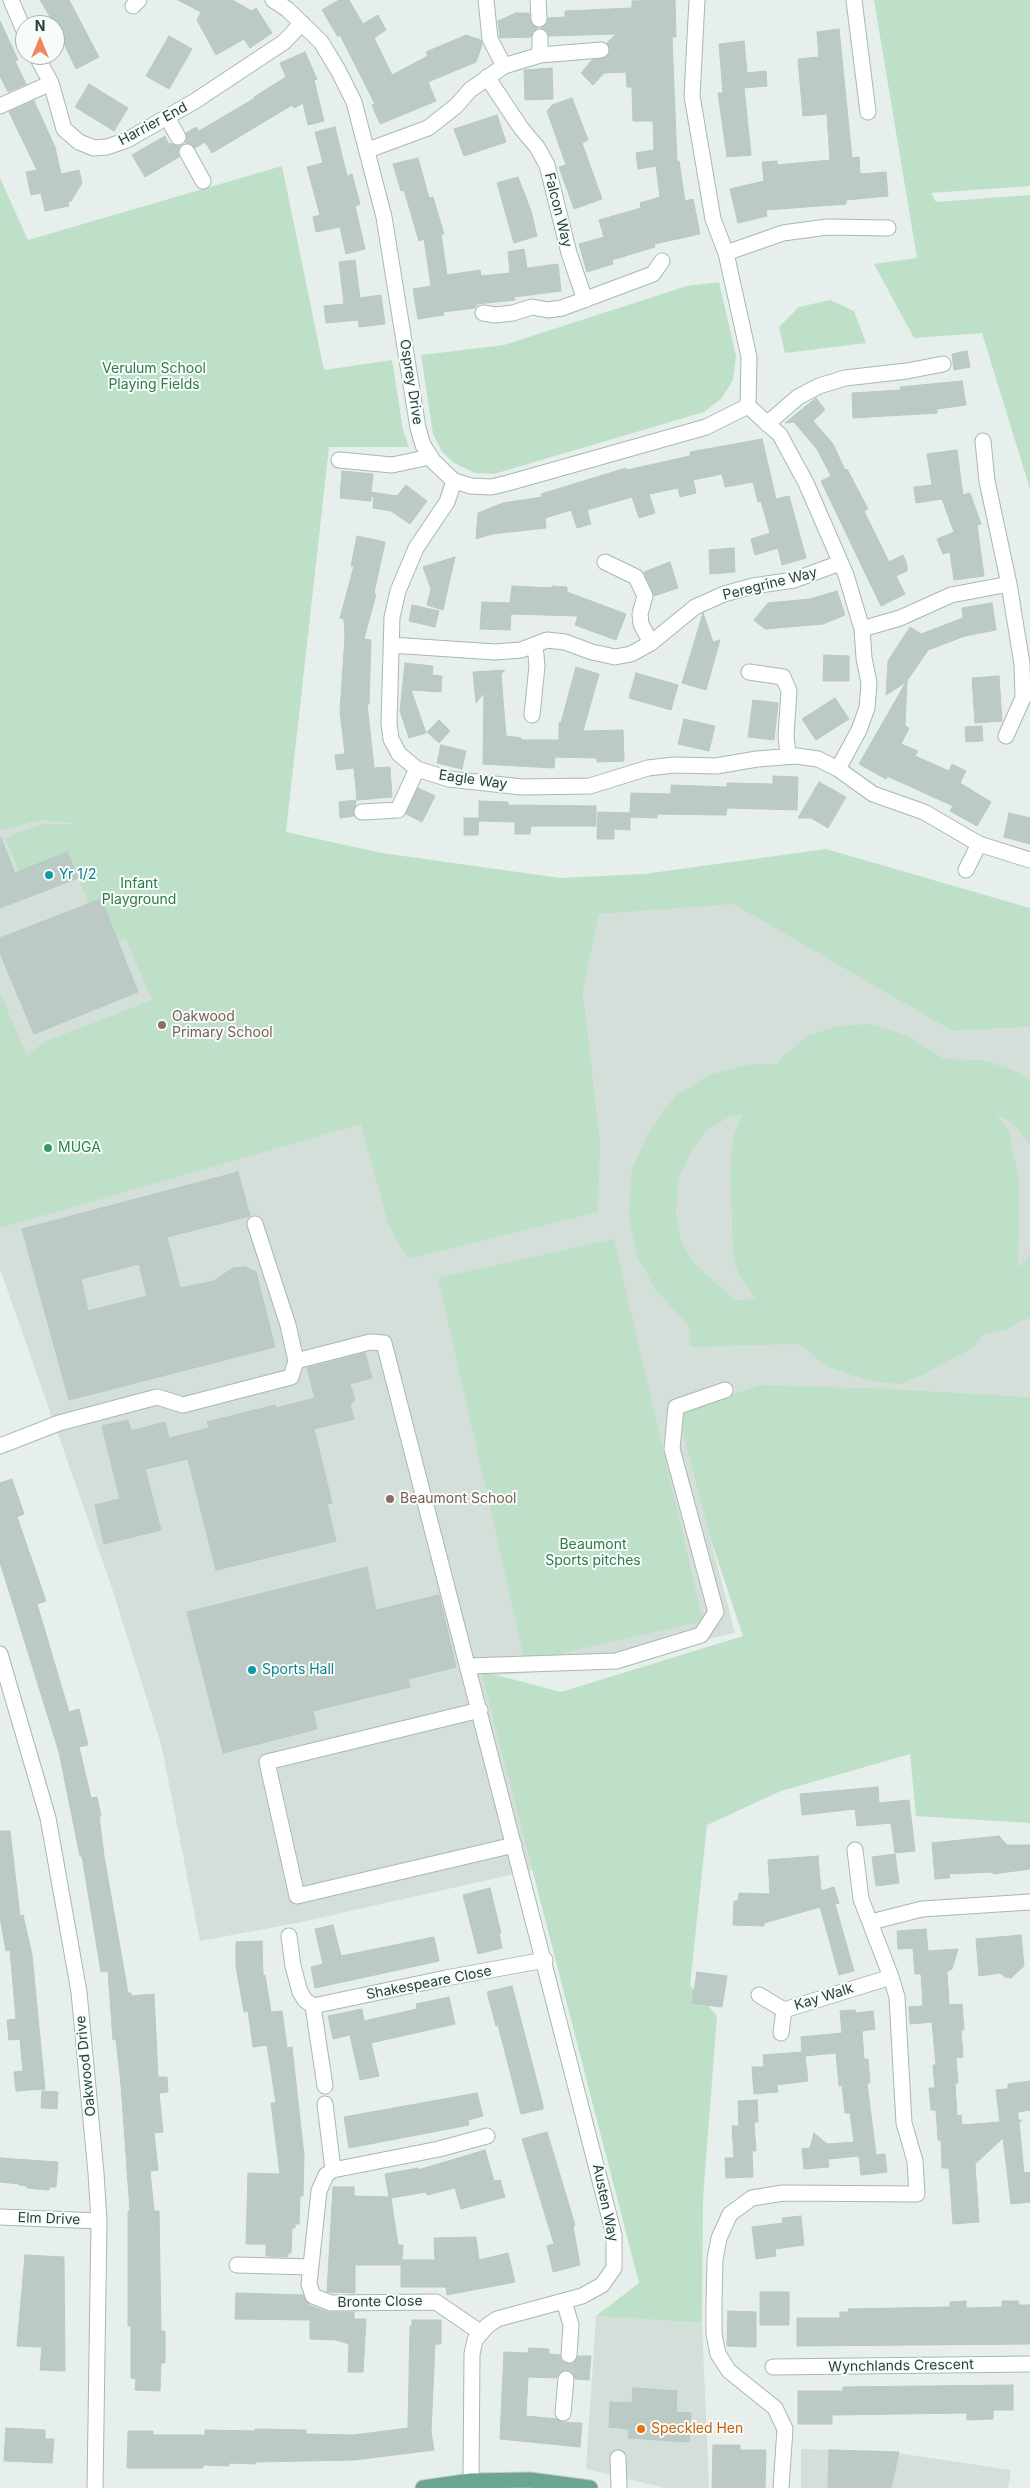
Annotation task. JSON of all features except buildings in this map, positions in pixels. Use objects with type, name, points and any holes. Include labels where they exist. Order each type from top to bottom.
[{"type":"main road","points":[[423,2488],[470,2481],[530,2480],[590,2488]]},
{"type":"street","points":[[11,0],[17,15]]},
{"type":"street","name":"Osprey Drive","points":[[273,0],[287,9],[321,42],[354,102],[384,217],[418,428],[423,445],[430,457],[454,481]]},
{"type":"street","points":[[486,0],[490,38],[504,66]]},
{"type":"street","points":[[538,0],[539,19]]},
{"type":"street","points":[[697,0],[692,96],[713,219],[726,253],[749,357],[748,406],[780,435],[806,483],[840,563],[862,629],[868,683],[867,708],[859,730],[838,769]]},
{"type":"street","points":[[854,0],[868,112]]},
{"type":"street","name":"Harrier End","points":[[41,65],[50,83],[64,129],[79,142],[94,148],[107,147],[127,140],[167,117],[284,42],[302,24]]},
{"type":"street","points":[[540,37],[540,55]]},
{"type":"street","points":[[368,150],[428,128],[456,106],[470,90],[504,66],[540,55],[601,50]]},
{"type":"street","name":"Falcon Way","points":[[487,77],[521,128],[537,147],[547,165],[569,253],[585,300]]},
{"type":"street","points":[[0,106],[50,83]]},
{"type":"street","points":[[167,117],[178,137]]},
{"type":"street","points":[[187,152],[203,181]]},
{"type":"street","points":[[726,253],[792,232],[827,227],[888,228]]},
{"type":"street","points":[[483,313],[495,315],[513,313],[532,307],[548,310],[562,308],[653,274],[662,261]]},
{"type":"street","points":[[768,424],[798,397],[819,386],[845,378],[907,371],[944,364]]},
{"type":"street","points":[[454,481],[472,486],[491,486],[508,483],[706,427],[748,406]]},
{"type":"street","points":[[983,441],[987,481],[1009,584],[1022,664],[1024,698],[1006,736]]},
{"type":"street","points":[[339,460],[392,465],[430,457]]},
{"type":"street","name":"Eagle Way","points":[[454,481],[447,502],[416,548],[398,591],[392,617],[389,723],[391,739],[400,754],[417,769],[449,779],[522,787],[590,786],[648,768],[674,765],[716,766],[757,758],[788,756],[818,759],[838,769],[873,794],[924,812],[978,844],[1024,858]]},
{"type":"street","points":[[605,562],[636,577],[645,596],[640,614],[641,624],[651,643]]},
{"type":"street","name":"Peregrine Way","points":[[391,645],[495,652],[521,650],[547,640],[565,642],[592,652],[615,657],[631,654],[651,643],[695,607],[724,594],[753,586],[794,580],[840,563]]},
{"type":"street","points":[[862,629],[900,618],[951,595],[1009,584]]},
{"type":"street","points":[[532,715],[536,666],[535,645]]},
{"type":"street","points":[[748,672],[783,677],[789,691],[786,735],[788,756]]},
{"type":"street","points":[[362,812],[398,810],[417,769]]},
{"type":"street","points":[[966,870],[978,844]]},
{"type":"street","points":[[0,1446],[59,1423],[157,1397],[183,1406],[291,1377],[296,1361],[288,1324],[255,1224]]},
{"type":"street","name":"Austen Way","points":[[296,1361],[370,1342],[384,1343],[610,2212],[616,2251],[614,2268],[607,2281],[594,2290],[502,2317],[480,2332]]},
{"type":"street","points":[[469,1666],[616,1661],[701,1635],[716,1612],[672,1449],[676,1407],[725,1390]]},
{"type":"street","name":"Oakwood Drive","points":[[0,1654],[48,1818],[79,1992],[99,2220],[95,2488]]},
{"type":"street","points":[[480,1710],[267,1762],[297,1896],[514,1845]]},
{"type":"street","points":[[781,2488],[785,2429],[775,2408],[729,2371],[718,2354],[714,2334],[715,2259],[719,2238],[730,2214],[752,2198],[783,2193],[917,2194],[915,2161],[904,2123],[897,1997],[892,1977],[861,1899],[855,1850]]},
{"type":"street","points":[[871,1922],[922,1909],[1030,1902]]},
{"type":"street","points":[[289,1936],[293,1966],[300,1992],[305,2000],[313,2006],[325,2086]]},
{"type":"street","name":"Shakespeare Close","points":[[313,2006],[446,1978],[545,1960]]},
{"type":"street","name":"Kay Walk","points":[[760,1995],[784,2010],[892,1977]]},
{"type":"street","points":[[782,2033],[784,2010]]},
{"type":"street","points":[[325,2104],[333,2170],[439,2149],[487,2136]]},
{"type":"street","name":"Bronte Close","points":[[333,2170],[326,2175],[319,2191],[310,2291],[320,2300],[330,2303],[436,2302],[480,2332]]},
{"type":"street","name":"Elm Drive","points":[[0,2217],[99,2220]]},
{"type":"street","points":[[237,2265],[311,2267]]},
{"type":"street","points":[[564,2300],[571,2325],[569,2355]]},
{"type":"street","points":[[470,2481],[472,2354],[475,2340],[480,2332]]},
{"type":"street","name":"Wynchlands Crescent","points":[[773,2367],[1030,2364]]},
{"type":"street","points":[[563,2413],[566,2379]]},
{"type":"street","points":[[618,2458],[619,2488]]},
{"type":"shaded area","name":"Beaumont School","points":[[41,820],[119,826],[362,1124],[388,1224],[600,1138],[583,992],[599,914],[734,903],[952,1031],[1030,1027],[1030,1397],[895,1389],[678,1414],[735,1633],[567,1670],[497,1675],[541,1868],[297,1923],[200,1941],[161,1744],[111,1585],[0,1269],[0,831]]},
{"type":"shaded area","points":[[596,2316],[702,2323],[709,2488],[665,2488],[586,2469]]},
{"type":"shaded area","points":[[801,2449],[884,2451],[1011,2470],[1008,2488],[801,2488]]},
{"type":"green space","points":[[874,0],[1030,0],[1030,186],[931,193],[936,202],[1030,195],[1030,489],[982,333],[914,338],[874,264],[917,258]]},
{"type":"green space","points":[[282,166],[324,370],[392,360],[403,430],[409,447],[329,447],[286,832],[382,853],[560,878],[644,874],[826,849],[1030,908],[1030,1027],[952,1031],[734,904],[599,914],[583,992],[600,1138],[598,1212],[408,1259],[388,1224],[361,1124],[0,1228],[0,993],[27,1056],[44,1042],[152,1000],[126,939],[118,941],[101,900],[89,904],[67,852],[19,871],[5,838],[42,824],[80,824],[41,820],[0,831],[0,178],[28,240]]},
{"type":"green space","points":[[719,282],[736,356],[733,380],[722,398],[704,412],[494,474],[475,473],[454,463],[442,452],[433,434],[421,355],[504,345],[687,286]]},
{"type":"green space","points":[[830,300],[854,311],[866,343],[785,353],[779,327],[799,307]]},
{"type":"green space","points":[[870,1024],[908,1036],[944,1059],[982,1060],[1013,1070],[1030,1080],[1030,1144],[1011,1122],[996,1114],[1009,1132],[1019,1181],[1018,1267],[1030,1253],[1030,1317],[1005,1330],[982,1335],[974,1347],[922,1375],[900,1384],[869,1381],[828,1367],[799,1344],[690,1347],[689,1326],[656,1290],[636,1254],[629,1215],[632,1169],[651,1128],[676,1095],[712,1074],[752,1064],[777,1064],[784,1055],[808,1036],[839,1026]],"holes":[[[742,1114],[733,1138],[730,1171],[733,1250],[735,1264],[742,1280],[756,1299],[734,1300],[693,1262],[680,1239],[676,1213],[678,1180],[691,1151],[707,1130],[729,1117]]]},
{"type":"green space","name":"Beaumont Sports pitches","points":[[614,1239],[703,1621],[525,1662],[438,1278]]},
{"type":"green space","points":[[760,1385],[895,1389],[1030,1397],[1030,1823],[916,1816],[910,1754],[781,1791],[707,1825],[690,1985],[717,2016],[703,2198],[702,2323],[596,2316],[639,2283],[481,1671],[561,1692],[743,1636],[709,1534],[678,1414]]},
{"type":"tunnel","points":[[566,2379],[569,2355]]},
{"type":"place","name":"Yr 1/2","points":[[49,875]]},
{"type":"place","name":"Oakwood Primary School","points":[[162,1025]]},
{"type":"place","name":"MUGA","points":[[48,1148]]},
{"type":"place","name":"Beaumont School","points":[[390,1499]]},
{"type":"place","name":"Sports Hall","points":[[252,1670]]},
{"type":"place","name":"Speckled Hen","points":[[641,2429]]},
{"type":"park label","name":"Verulum School Playing Fields","points":[[154,378]]},
{"type":"park label","name":"Infant Playground","points":[[139,892]]}]
